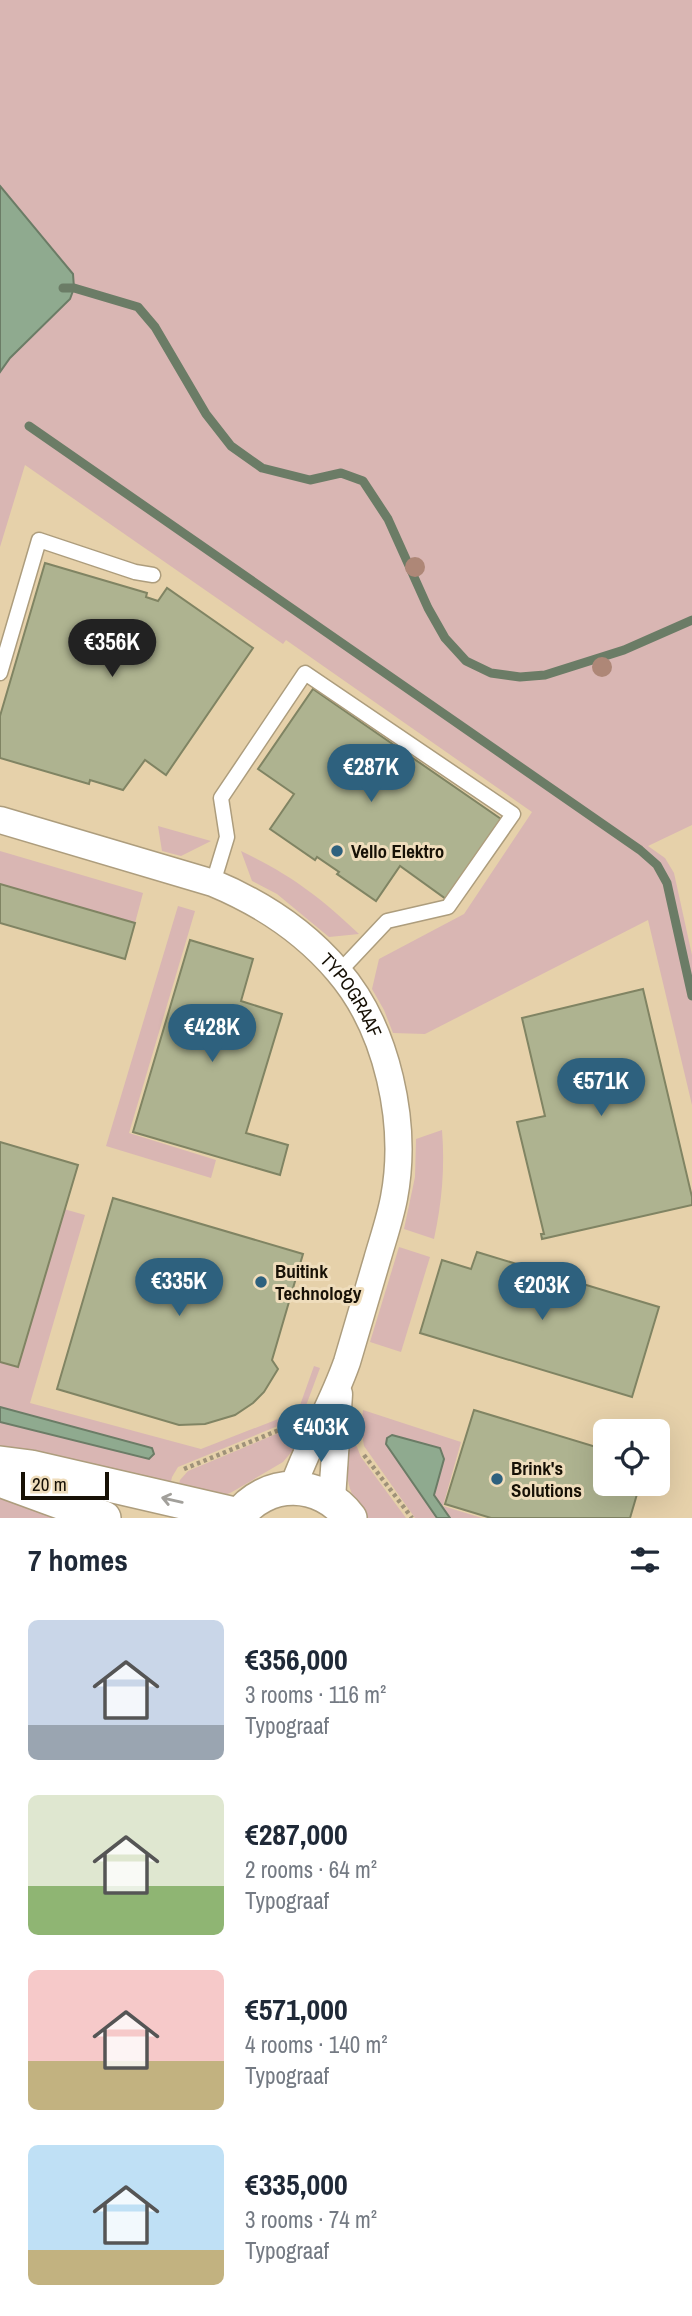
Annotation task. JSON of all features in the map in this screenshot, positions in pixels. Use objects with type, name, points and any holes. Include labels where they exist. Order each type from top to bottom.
[{"type":"street","name":"TYPOGRAAF","points":[[0,820],[213,883],[245,896],[282,919],[310,942],[339,972],[363,1008],[380,1046],[391,1082],[398,1121],[398,1164],[391,1210],[340,1382],[314,1432],[293,1487]]},
{"type":"street","name":"TYPOGRAAF","points":[[340,1382],[341,1508]]},
{"type":"street","points":[[0,1463],[31,1467],[238,1517],[249,1504],[262,1495],[293,1487],[313,1490],[341,1508]]},
{"type":"street","points":[[0,1480],[104,1518]]},
{"type":"lane","points":[[0,673],[40,540],[135,572],[153,575]]},
{"type":"lane","points":[[213,883],[227,837],[221,798],[305,673],[513,814],[449,907],[387,921],[339,972]]},
{"type":"path","points":[[169,1499],[176,1478],[185,1469],[295,1423]]},
{"type":"path","points":[[358,1448],[412,1518]]},
{"type":"shaded area","points":[[0,0],[692,0],[692,825],[648,846],[665,858],[674,873],[692,955],[692,1105],[648,920],[425,1034],[393,1033],[372,989],[379,959],[464,914],[532,812],[286,640],[283,644],[25,465],[0,547],[0,372],[10,358],[0,187]]},
{"type":"shaded area","points":[[0,186],[73,274],[74,288],[70,299],[10,358],[0,372]]},
{"type":"shaded area","points":[[692,377],[692,1518],[0,1518],[0,384]]},
{"type":"shaded area","points":[[158,826],[211,841],[181,856],[162,851]]},
{"type":"shaded area","points":[[0,851],[143,893],[135,923],[0,884]]},
{"type":"shaded area","points":[[241,851],[304,887],[359,934],[329,937],[277,894],[252,881]]},
{"type":"shaded area","points":[[178,906],[195,911],[129,1133],[216,1160],[211,1178],[106,1146]]},
{"type":"shaded area","points":[[442,1130],[442,1185],[434,1239],[404,1229],[415,1177],[416,1139]]},
{"type":"shaded area","points":[[64,1209],[85,1215],[30,1403],[201,1449],[291,1414],[299,1408],[314,1366],[320,1368],[304,1411],[295,1419],[178,1467],[169,1490],[0,1452],[0,1422],[149,1459],[154,1454],[152,1448],[0,1407],[0,1362],[18,1367]]},
{"type":"shaded area","points":[[399,1247],[430,1257],[401,1352],[370,1342]]},
{"type":"shaded area","points":[[0,1407],[152,1448],[154,1454],[149,1459],[0,1422]]},
{"type":"shaded area","points":[[363,1410],[461,1442],[443,1506],[482,1518],[450,1518],[434,1495],[444,1459],[386,1444],[437,1518],[415,1518],[364,1446],[361,1429]]},
{"type":"shaded area","points":[[306,1419],[309,1420],[294,1449],[283,1462],[232,1492],[221,1497],[177,1492],[180,1480],[188,1471],[300,1424]]},
{"type":"shaded area","points":[[392,1435],[440,1448],[444,1459],[434,1495],[450,1518],[437,1518],[386,1444],[387,1438]]},
{"type":"shaded area","points":[[350,1436],[353,1437],[361,1457],[406,1518],[365,1518],[353,1497],[348,1479]]},
{"type":"shaded area","points":[[0,1493],[76,1518],[0,1518]]},
{"type":"building","points":[[45,563],[147,593],[146,597],[158,601],[167,588],[253,648],[166,775],[145,760],[123,790],[90,780],[89,784],[0,758],[0,716]]},
{"type":"building","points":[[313,689],[501,819],[446,899],[400,866],[376,901],[317,857],[315,860],[270,829],[294,794],[258,769]]},
{"type":"building","points":[[0,884],[135,923],[125,959],[0,923]]},
{"type":"building","points":[[190,940],[253,959],[241,1001],[282,1014],[246,1133],[288,1145],[280,1175],[133,1132]]},
{"type":"building","points":[[643,989],[692,1205],[542,1239],[541,1234],[544,1234],[517,1122],[545,1116],[522,1018]]},
{"type":"building","points":[[0,1142],[78,1165],[18,1367],[0,1362]]},
{"type":"building","points":[[113,1198],[303,1254],[272,1360],[278,1369],[264,1392],[235,1415],[205,1424],[179,1425],[57,1389]]},
{"type":"building","points":[[477,1252],[659,1307],[632,1397],[420,1333],[442,1260],[471,1269]]},
{"type":"building","points":[[474,1410],[593,1446],[593,1496],[636,1496],[630,1518],[491,1518],[445,1504]]},
{"type":"waterway","points":[[63,288],[74,288],[138,307],[155,327],[206,414],[231,446],[262,468],[310,480],[341,473],[363,481],[388,519],[428,608],[445,638],[466,661],[491,673],[520,677],[545,675],[624,650],[692,620]]},
{"type":"waterway","points":[[29,426],[640,850],[657,865],[667,883],[692,996]]},
{"type":"place","name":"Vello Elektro","points":[[337,851]]},
{"type":"place","name":"Buitink Technology","points":[[261,1282]]},
{"type":"place","name":"Brink's Solutions","points":[[497,1479]]}]
